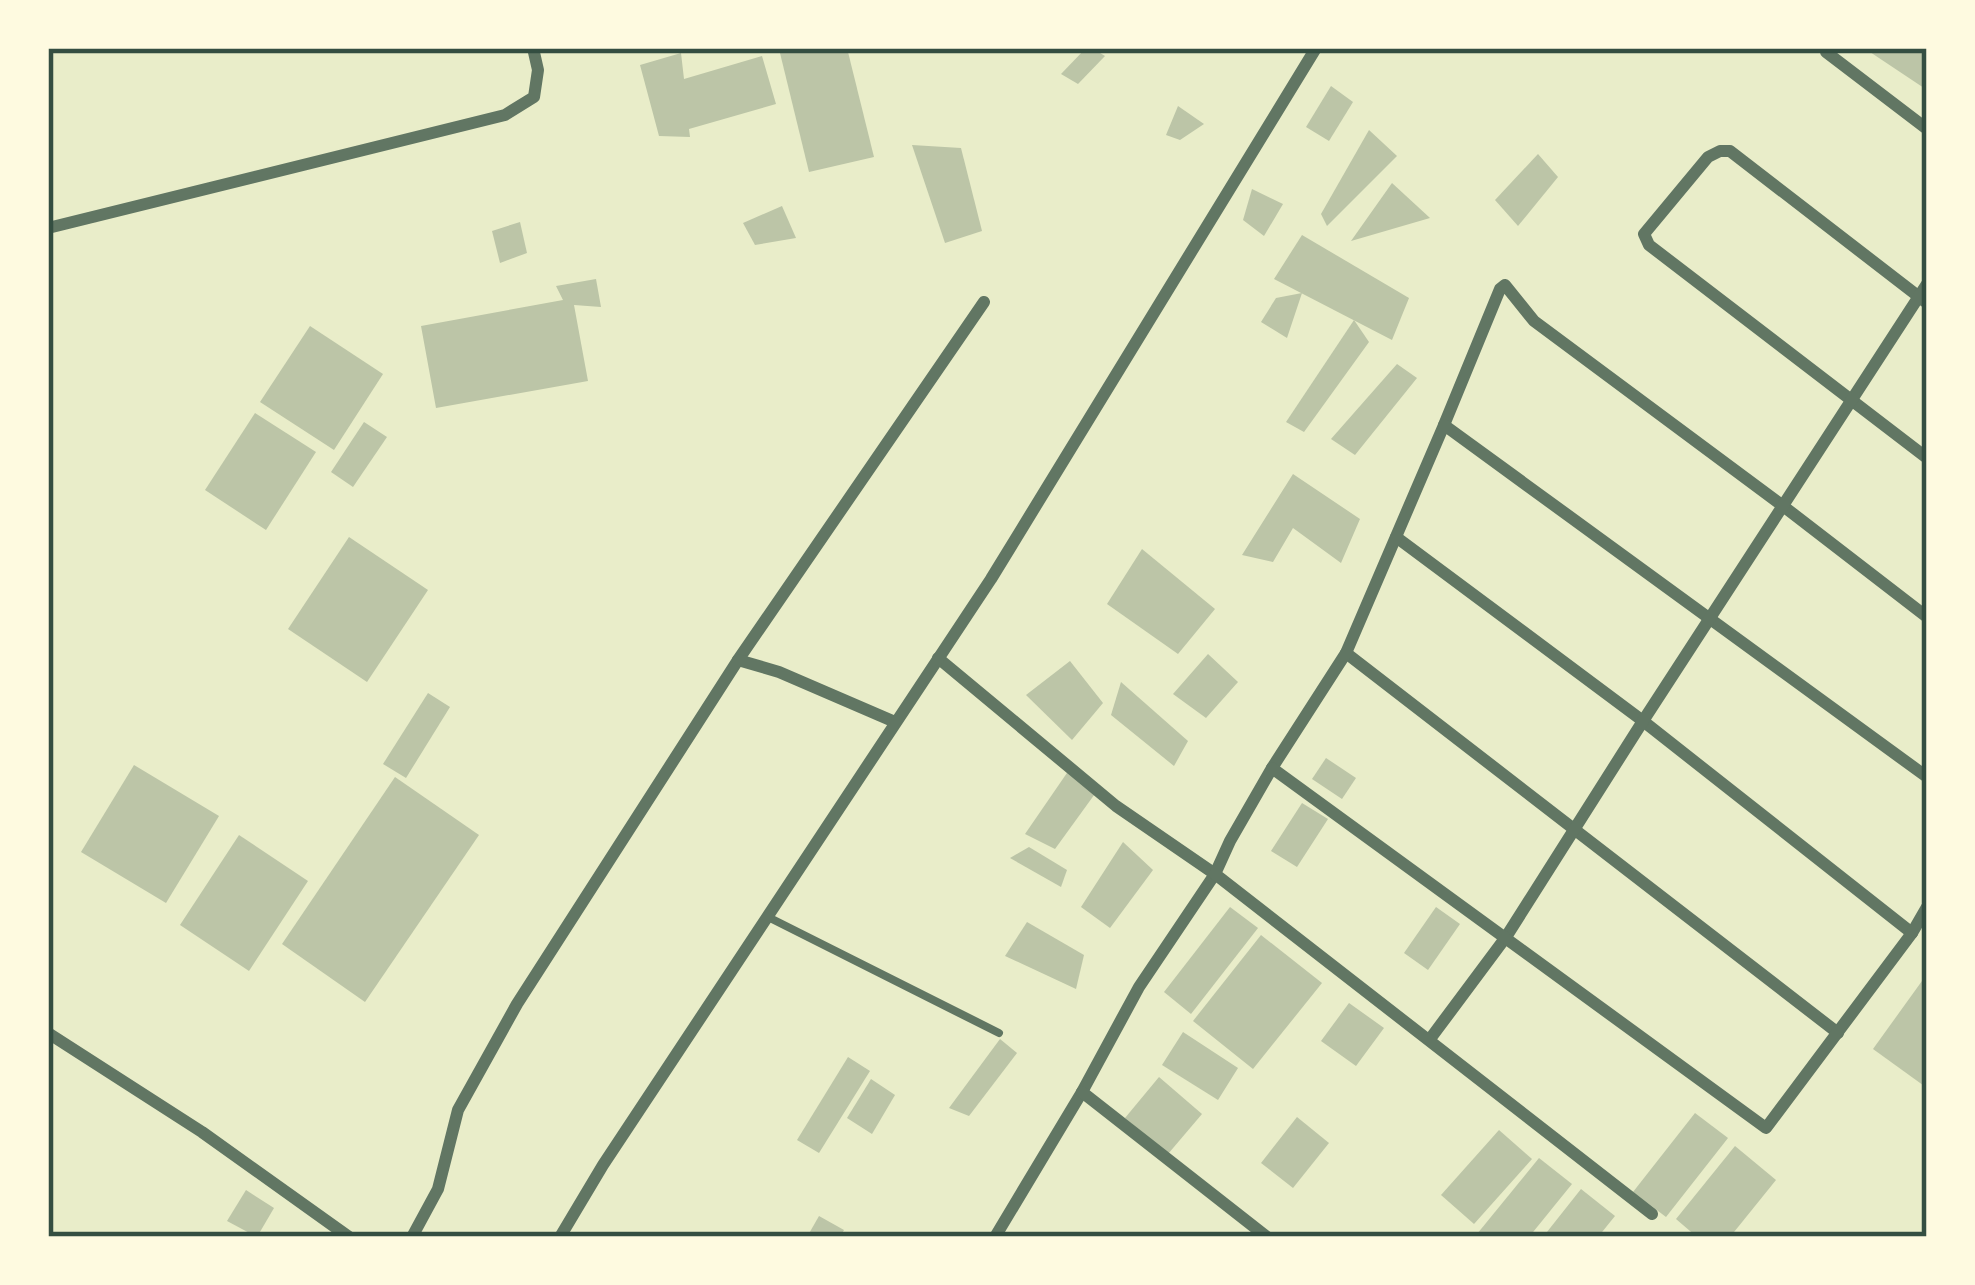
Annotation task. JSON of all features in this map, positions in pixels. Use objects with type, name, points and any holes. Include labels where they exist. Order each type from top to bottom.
[{"type":"street","points":[[48,228],[505,115],[534,98],[538,70],[533,48]]},
{"type":"street","points":[[560,1237],[991,579],[1316,48]]},
{"type":"street","points":[[1826,52],[1927,129]]},
{"type":"street","points":[[1430,1040],[1506,937],[1710,618],[1852,400],[1924,295],[1730,151],[1708,157],[1650,224],[1644,234],[1649,245],[1852,400],[1927,458]]},
{"type":"street","points":[[995,1237],[1138,987],[1215,874],[1272,768],[1346,653],[1505,285],[1534,321],[1927,617]]},
{"type":"street","points":[[412,1237],[438,1189],[458,1110],[507,1022],[738,661],[984,302]]},
{"type":"street","points":[[1444,425],[1927,777]]},
{"type":"street","points":[[1396,537],[1643,721],[1912,933]]},
{"type":"street","points":[[1346,653],[1838,1033]]},
{"type":"street","points":[[938,658],[1116,806],[1215,874],[1652,1214]]},
{"type":"street","points":[[738,661],[779,672],[896,722]]},
{"type":"street","points":[[1272,768],[1766,1128],[1927,907]]},
{"type":"street","points":[[48,1033],[202,1132],[349,1237]]},
{"type":"street","points":[[1082,1092],[1267,1237]]},
{"type":"lane","points":[[767,916],[999,1034]]},
{"type":"building","points":[[847,48],[874,157],[809,172],[780,53]]},
{"type":"building","points":[[1086,48],[1105,56],[1078,84],[1061,74]]},
{"type":"building","points":[[1864,48],[1927,48],[1927,90]]},
{"type":"building","points":[[681,53],[684,79],[762,56],[776,104],[689,129],[690,137],[659,136],[640,65]]},
{"type":"building","points":[[1331,86],[1353,102],[1329,141],[1306,127]]},
{"type":"building","points":[[1178,106],[1204,124],[1180,140],[1166,135]]},
{"type":"building","points":[[1369,130],[1397,156],[1327,226],[1321,214]]},
{"type":"building","points":[[912,145],[961,148],[982,231],[945,243]]},
{"type":"building","points":[[1538,154],[1558,177],[1518,226],[1495,200]]},
{"type":"building","points":[[1392,183],[1430,218],[1351,241]]},
{"type":"building","points":[[1252,189],[1283,204],[1264,236],[1243,220]]},
{"type":"building","points":[[782,206],[796,238],[755,245],[743,223]]},
{"type":"building","points":[[520,222],[527,253],[500,263],[492,231]]},
{"type":"building","points":[[1302,235],[1409,298],[1392,340],[1274,279]]},
{"type":"building","points":[[596,279],[601,307],[574,305],[588,381],[436,408],[421,326],[563,300],[556,286]]},
{"type":"building","points":[[1302,293],[1287,338],[1261,322],[1276,298]]},
{"type":"building","points":[[1354,320],[1369,342],[1304,432],[1286,422]]},
{"type":"building","points":[[310,326],[383,374],[334,450],[260,402]]},
{"type":"building","points":[[1397,364],[1417,378],[1355,455],[1331,439]]},
{"type":"building","points":[[255,413],[316,452],[266,530],[205,490]]},
{"type":"building","points":[[364,422],[387,437],[353,487],[331,472]]},
{"type":"building","points":[[1293,474],[1360,519],[1341,563],[1293,528],[1273,562],[1242,555]]},
{"type":"building","points":[[349,537],[428,590],[367,682],[288,629]]},
{"type":"building","points":[[1142,549],[1215,609],[1178,654],[1107,604]]},
{"type":"building","points":[[1208,654],[1238,682],[1206,718],[1173,694]]},
{"type":"building","points":[[1070,661],[1103,703],[1072,740],[1026,695]]},
{"type":"building","points":[[1121,682],[1188,741],[1174,766],[1111,715]]},
{"type":"building","points":[[428,693],[450,707],[406,778],[383,764]]},
{"type":"building","points":[[1326,758],[1356,778],[1342,799],[1312,779]]},
{"type":"building","points":[[134,765],[219,816],[166,903],[81,852]]},
{"type":"building","points":[[1069,770],[1097,791],[1055,849],[1025,834]]},
{"type":"building","points":[[395,777],[479,835],[365,1002],[282,944]]},
{"type":"building","points":[[1302,803],[1328,819],[1297,867],[1271,851]]},
{"type":"building","points":[[239,835],[308,881],[249,971],[180,925]]},
{"type":"building","points":[[1123,842],[1153,870],[1110,928],[1081,907]]},
{"type":"building","points":[[1029,847],[1067,870],[1061,887],[1010,858]]},
{"type":"building","points":[[1230,907],[1258,928],[1191,1014],[1164,992]]},
{"type":"building","points":[[1436,907],[1460,924],[1428,970],[1404,953]]},
{"type":"building","points":[[1027,922],[1084,955],[1076,989],[1005,956]]},
{"type":"building","points":[[1261,935],[1322,983],[1253,1069],[1193,1021]]},
{"type":"building","points":[[1927,974],[1927,1088],[1873,1049]]},
{"type":"building","points":[[1349,1003],[1384,1028],[1356,1066],[1321,1041]]},
{"type":"building","points":[[1183,1032],[1238,1068],[1218,1100],[1162,1065]]},
{"type":"building","points":[[1000,1039],[1017,1053],[969,1116],[949,1108]]},
{"type":"building","points":[[848,1057],[870,1071],[819,1153],[797,1140]]},
{"type":"building","points":[[1159,1077],[1202,1114],[1168,1154],[1125,1118]]},
{"type":"building","points":[[871,1079],[895,1095],[872,1134],[847,1118]]},
{"type":"building","points":[[1695,1113],[1728,1138],[1666,1217],[1633,1192]]},
{"type":"building","points":[[1297,1117],[1329,1143],[1293,1188],[1261,1163]]},
{"type":"building","points":[[1499,1130],[1532,1159],[1474,1224],[1441,1195]]},
{"type":"building","points":[[1735,1146],[1776,1180],[1730,1237],[1697,1237],[1676,1219]]},
{"type":"building","points":[[1539,1158],[1572,1184],[1529,1237],[1477,1234]]},
{"type":"building","points":[[1581,1189],[1615,1216],[1598,1237],[1543,1237]]},
{"type":"building","points":[[246,1190],[274,1208],[257,1237],[227,1221]]},
{"type":"building","points":[[819,1216],[844,1230],[840,1237],[807,1237]]}]
